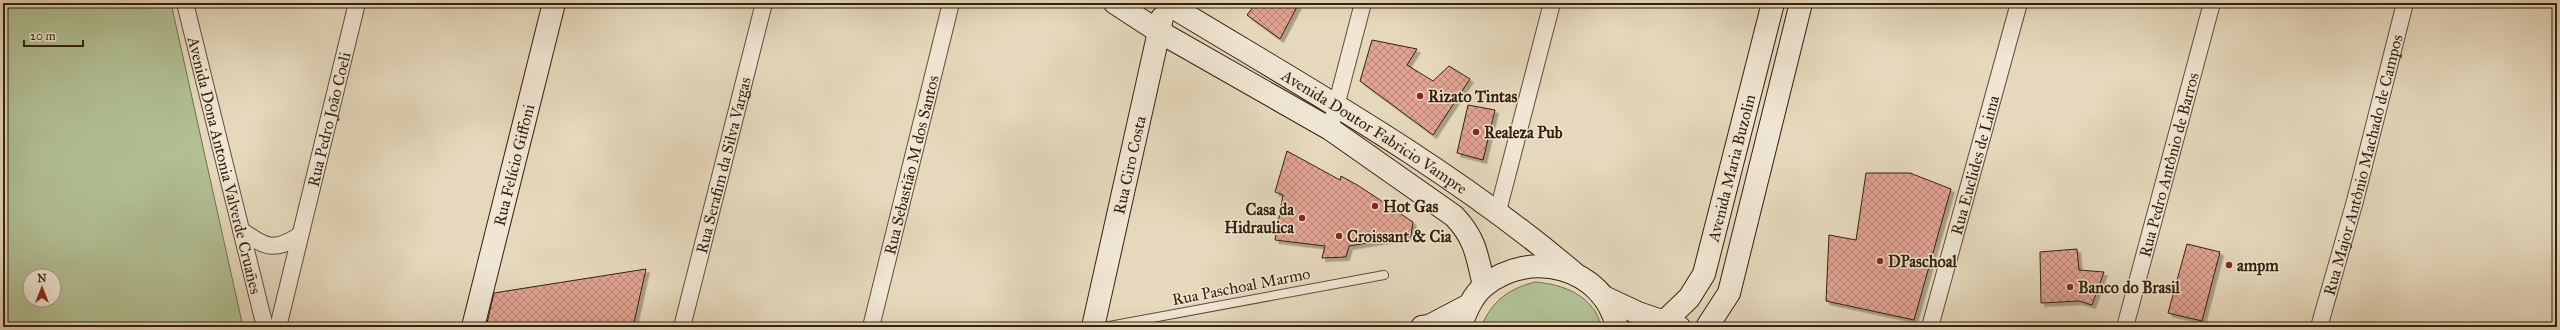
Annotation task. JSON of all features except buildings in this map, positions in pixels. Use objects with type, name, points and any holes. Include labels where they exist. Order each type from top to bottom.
[{"type":"main road","name":"Rua Felício Giffoni","points":[[473,327],[554,3]]},
{"type":"main road","name":"Avenida Doutor Fabricio Vampre","points":[[1114,3],[1158,31],[1330,129],[1454,216],[1468,231],[1474,246],[1484,286]]},
{"type":"main road","name":"Avenida Doutor Fabricio Vampre","points":[[1166,3],[1337,104],[1498,211],[1574,273]]},
{"type":"main road","name":"Rua Ciro Costa","points":[[1093,327],[1158,31],[1166,3]]},
{"type":"main road","name":"Avenida Maria Buzolin","points":[[1658,322],[1689,298],[1704,274],[1773,3]]},
{"type":"main road","name":"Avenida Maria Buzolin","points":[[1707,327],[1729,293],[1801,3]]},
{"type":"main road","points":[[1460,327],[1469,305],[1484,286],[1504,273],[1527,266],[1551,266],[1574,273],[1591,283],[1604,297],[1618,327]]},
{"type":"main road","points":[[1604,297],[1658,322]]},
{"type":"main road","points":[[1422,327],[1429,326],[1469,305]]},
{"type":"street","name":"Avenida Dona Antonia Valverde Cruañes","points":[[185,3],[265,327]]},
{"type":"street","name":"Rua Pedro João Coeli","points":[[278,327],[358,3]]},
{"type":"street","name":"Rua Serafim da Silva Vargas","points":[[682,327],[764,3]]},
{"type":"street","name":"Rua Sebastião M dos Santos","points":[[871,327],[951,3]]},
{"type":"street","points":[[1330,129],[1363,3]]},
{"type":"street","points":[[1498,211],[1552,3]]},
{"type":"street","name":"Rua Euclides de Lima","points":[[1930,327],[2019,3]]},
{"type":"street","name":"Rua Pedro Antônio de Barros","points":[[2125,327],[2212,3]]},
{"type":"street","name":"Rua Major Antônio Machado de Campos","points":[[2319,327],[2355,201],[2405,3]]},
{"type":"street","points":[[241,230],[261,244],[283,246],[300,234]]},
{"type":"lane","name":"Rua Paschoal Marmo","points":[[1104,327],[1384,275]]},
{"type":"green space","points":[[3,3],[171,3],[243,327],[3,327]]},
{"type":"green space","points":[[1535,282],[1546,283],[1567,289],[1585,300],[1598,316],[1601,327],[1481,327],[1490,310],[1502,297],[1517,288]]},
{"type":"place","name":"Rizato Tintas","points":[[1420,96]]},
{"type":"place","name":"Realeza Pub","points":[[1476,132]]},
{"type":"place","name":"Hot Gas","points":[[1375,206]]},
{"type":"place","name":"Casa da Hidraulica","points":[[1302,218]]},
{"type":"place","name":"Croissant & Cia","points":[[1339,236]]},
{"type":"place","name":"DPaschoal","points":[[1880,261]]},
{"type":"place","name":"ampm","points":[[2229,265]]},
{"type":"place","name":"Banco do Brasil","points":[[2070,287]]}]
